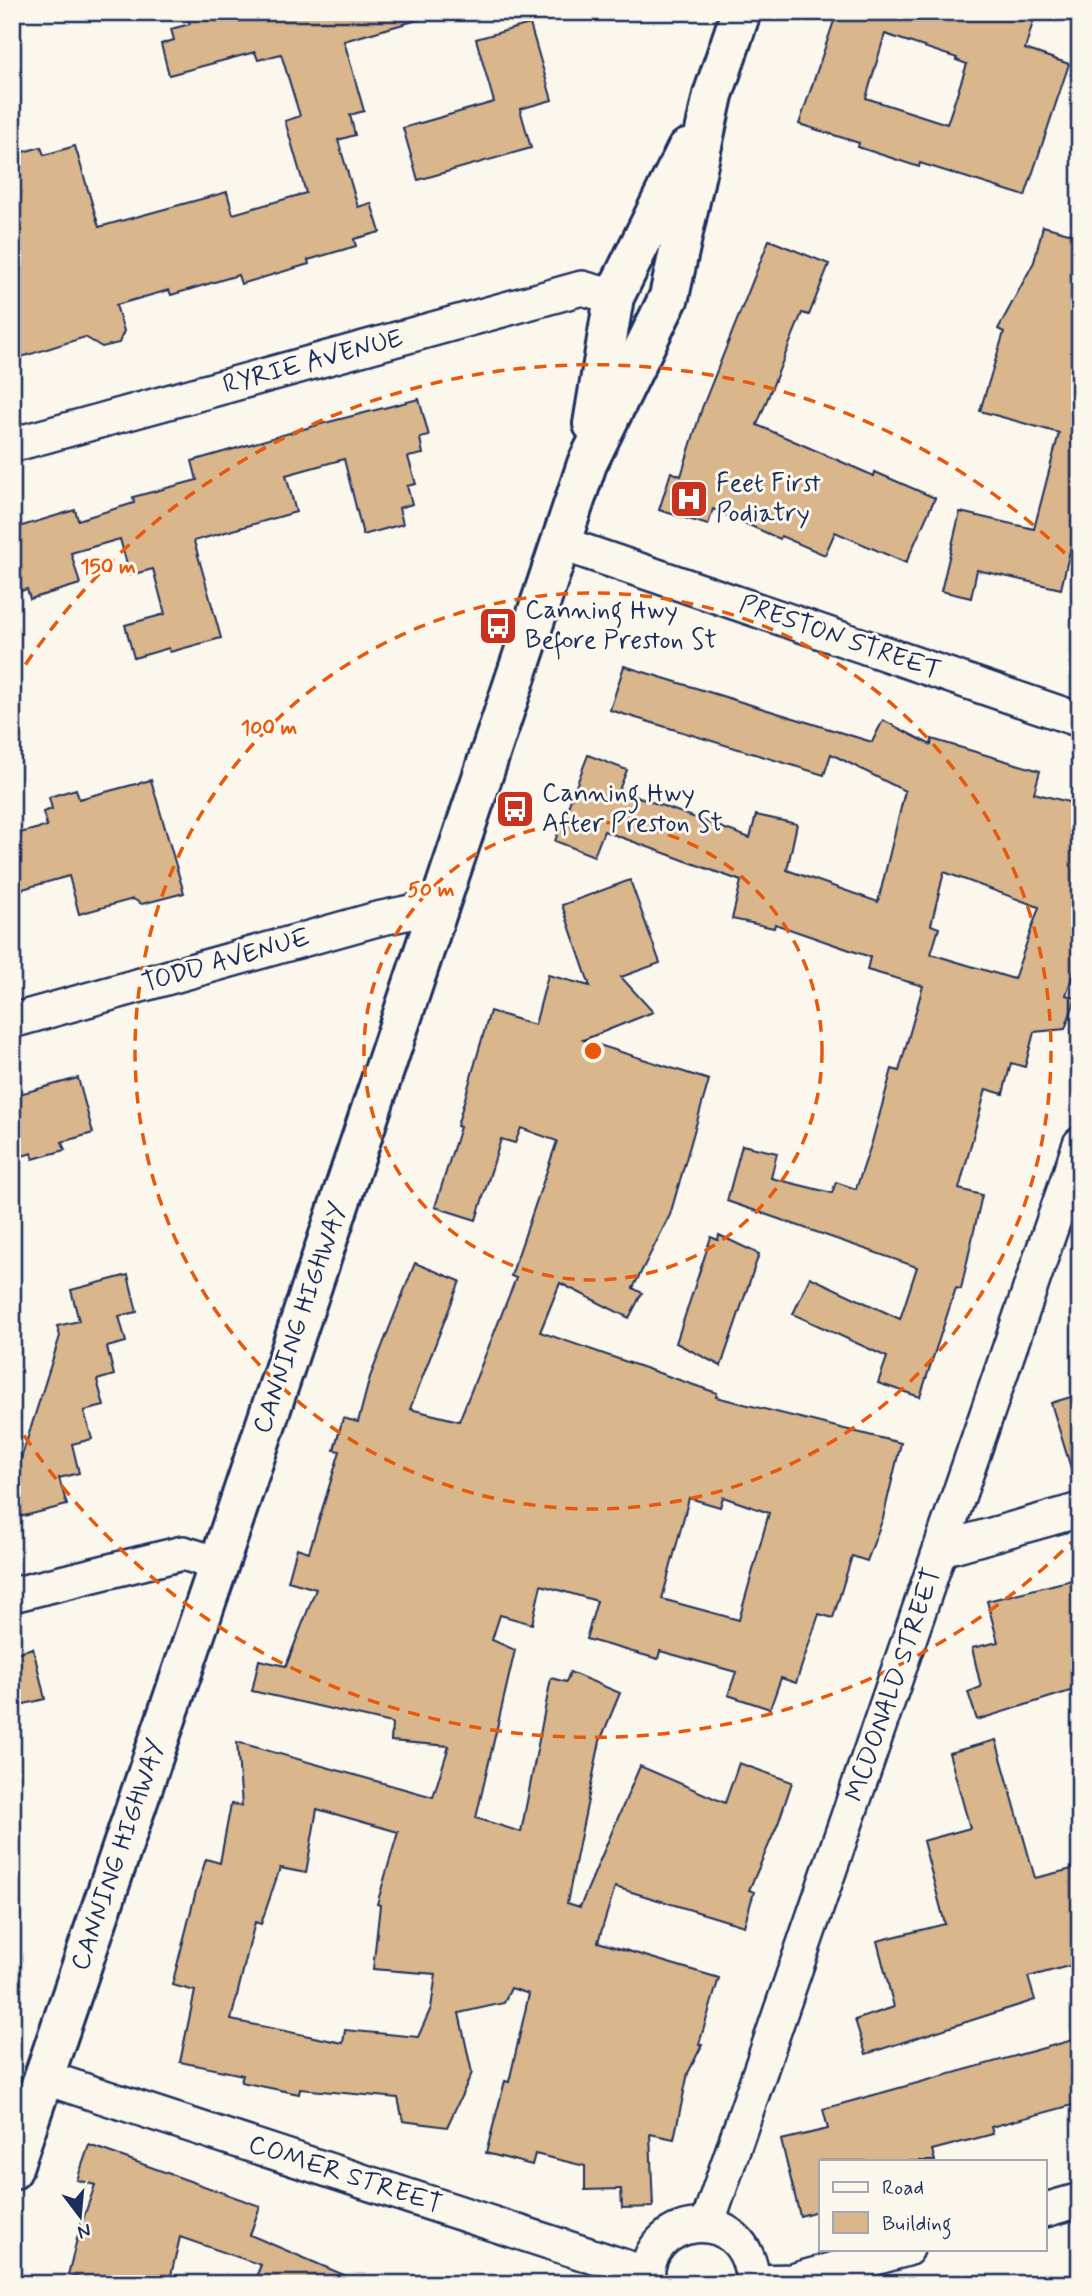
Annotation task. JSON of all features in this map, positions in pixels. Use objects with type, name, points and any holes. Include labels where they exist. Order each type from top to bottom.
[{"type":"highway","name":"CANNING HIGHWAY","points":[[12,2170],[219,1564],[587,464],[669,297],[713,96],[741,12]]},
{"type":"highway","name":"CANNING HIGHWAY","points":[[587,464],[614,298],[713,96]]},
{"type":"street","name":"RYRIE AVENUE","points":[[12,445],[582,288],[614,298]]},
{"type":"street","name":"PRESTON STREET","points":[[560,543],[1080,720]]},
{"type":"street","name":"TODD AVENUE","points":[[12,1021],[364,922],[440,906]]},
{"type":"street","name":"MCDONALD STREET","points":[[707,2225],[1080,1144]]},
{"type":"street","points":[[942,1549],[1080,1510]]},
{"type":"street","points":[[12,1595],[183,1553],[219,1564]]},
{"type":"street","name":"COMER STREET","points":[[43,2077],[647,2279]]},
{"type":"street","points":[[1046,2210],[1080,2200]]},
{"type":"street","points":[[647,2279],[651,2256],[662,2241],[677,2230],[695,2225],[707,2225],[724,2231],[739,2242],[749,2258],[753,2283],[792,2281],[903,2250]]},
{"type":"building","points":[[186,12],[420,12],[421,19],[344,41],[364,111],[350,115],[355,135],[338,140],[358,207],[371,203],[380,232],[354,239],[356,246],[308,260],[309,264],[241,284],[238,275],[171,295],[169,290],[116,305],[124,331],[119,343],[102,347],[85,337],[12,360],[12,155],[41,147],[44,155],[75,146],[99,227],[227,192],[233,214],[306,193],[285,121],[300,116],[281,54],[258,60],[255,52],[169,75],[161,44],[174,40],[171,29],[190,24]]},
{"type":"building","points":[[833,12],[1036,12],[1025,49],[1069,64],[1025,196],[920,163],[919,167],[858,147],[859,143],[799,124],[835,18]],"holes":[[[885,34],[957,58],[956,60],[967,64],[947,124],[866,98]]]},
{"type":"building","points":[[530,24],[552,100],[520,109],[531,148],[418,180],[403,128],[494,102],[476,39]]},
{"type":"building","points":[[1043,226],[1080,236],[1080,508],[1061,589],[977,570],[971,598],[941,591],[960,512],[1034,529],[1059,433],[980,411],[1004,332],[998,329],[1034,262]]},
{"type":"building","points":[[769,240],[829,264],[809,315],[802,313],[757,425],[874,476],[875,472],[935,498],[906,563],[835,532],[825,555],[781,536],[780,539],[713,509],[708,525],[659,510],[671,472],[681,476],[702,408]]},
{"type":"building","points":[[419,399],[429,436],[420,438],[423,454],[408,457],[416,484],[407,486],[412,504],[399,508],[403,524],[363,535],[344,459],[286,475],[296,512],[194,541],[221,638],[170,652],[169,648],[134,658],[125,625],[165,614],[153,569],[130,575],[120,539],[71,553],[80,584],[30,599],[27,589],[12,594],[12,529],[75,510],[78,520],[134,503],[133,497],[197,480],[192,461]]},
{"type":"building","points":[[624,666],[872,742],[883,720],[931,745],[932,739],[1040,771],[1034,793],[1080,805],[1080,953],[1066,995],[1076,998],[1065,1029],[1034,1032],[1025,1067],[1011,1063],[1003,1094],[986,1089],[959,1189],[982,1195],[961,1289],[956,1288],[920,1397],[878,1383],[887,1357],[793,1314],[810,1277],[900,1319],[917,1267],[727,1201],[742,1145],[777,1153],[771,1178],[832,1193],[836,1182],[856,1189],[892,1069],[899,1071],[923,986],[867,970],[870,957],[775,924],[774,928],[732,919],[741,881],[604,831],[594,856],[555,841],[588,755],[627,770],[619,790],[750,838],[756,815],[797,824],[787,870],[878,902],[905,791],[831,754],[824,775],[610,710]],"holes":[[[944,872],[1039,907],[1014,979],[931,954],[939,928],[931,925]]]},
{"type":"building","points":[[151,780],[184,893],[142,904],[133,899],[79,914],[69,876],[12,892],[12,835],[47,826],[43,812],[52,809],[49,797],[76,789],[79,799]]},
{"type":"building","points":[[630,880],[660,963],[621,977],[653,1012],[583,1040],[709,1080],[670,1215],[633,1288],[642,1293],[629,1318],[560,1283],[540,1332],[717,1393],[716,1397],[901,1443],[883,1518],[867,1561],[852,1556],[833,1618],[819,1614],[796,1683],[781,1678],[770,1709],[728,1695],[736,1672],[660,1651],[658,1659],[586,1639],[597,1601],[541,1585],[532,1624],[500,1615],[492,1640],[515,1650],[476,1818],[521,1832],[551,1678],[566,1682],[570,1672],[620,1693],[600,1741],[567,1903],[580,1907],[640,1766],[725,1803],[739,1763],[792,1782],[778,1824],[749,1890],[754,1892],[744,1926],[615,1887],[598,1942],[719,1978],[699,2044],[702,2045],[688,2073],[674,2139],[650,2134],[653,2207],[622,2208],[621,2189],[585,2190],[585,2166],[535,2154],[532,2165],[486,2153],[505,2081],[509,2082],[529,1994],[511,1988],[504,2003],[459,2013],[472,2073],[447,2127],[403,2121],[398,2098],[300,2089],[299,2094],[241,2082],[243,2075],[180,2062],[195,1991],[172,1985],[206,1859],[220,1863],[231,1804],[242,1806],[237,1742],[433,1797],[449,1746],[391,1741],[392,1723],[252,1691],[259,1660],[286,1666],[316,1589],[288,1581],[297,1548],[309,1552],[340,1451],[334,1450],[343,1418],[358,1422],[370,1377],[415,1263],[460,1281],[410,1409],[459,1421],[516,1278],[511,1276],[557,1141],[521,1128],[515,1143],[501,1139],[476,1220],[435,1207],[460,1127],[457,1126],[490,1011],[535,1025],[548,975],[590,986],[562,905]],"holes":[[[723,1497],[769,1513],[739,1620],[662,1599],[689,1498],[720,1507]],[[317,1809],[398,1832],[377,1904],[380,1905],[373,1969],[436,1974],[431,2008],[418,2037],[345,2030],[343,2043],[231,2020],[255,1922],[261,1924],[280,1868],[306,1873]]]},
{"type":"building","points":[[78,1078],[93,1133],[62,1142],[65,1150],[33,1159],[32,1153],[22,1156],[12,1121],[12,1096]]},
{"type":"building","points":[[719,1235],[759,1254],[721,1366],[676,1343],[711,1237],[718,1240]]},
{"type":"building","points":[[128,1275],[137,1312],[119,1316],[126,1342],[107,1347],[114,1375],[97,1380],[104,1406],[84,1411],[92,1439],[72,1444],[79,1473],[59,1478],[67,1505],[12,1519],[12,1487],[60,1336],[57,1326],[79,1321],[71,1290]]},
{"type":"building","points":[[1080,1394],[1080,1477],[1074,1478],[1051,1403]]},
{"type":"building","points":[[1080,1578],[1080,1688],[977,1720],[968,1692],[981,1687],[972,1648],[998,1642],[987,1601]]},
{"type":"building","points":[[33,1648],[45,1699],[12,1707],[12,1654]]},
{"type":"building","points":[[996,1740],[1035,1878],[1080,1867],[1080,1963],[1028,1977],[1035,2000],[866,2054],[855,2020],[894,2007],[877,1941],[945,1924],[923,1841],[970,1828],[949,1753]]},
{"type":"building","points":[[1080,2038],[1080,2103],[991,2127],[993,2134],[932,2150],[935,2160],[819,2160],[819,2211],[800,2216],[781,2140],[828,2129],[823,2109]]},
{"type":"building","points":[[89,2145],[260,2206],[250,2235],[365,2284],[253,2284],[261,2265],[180,2237],[169,2284],[105,2284],[68,2275],[79,2231],[95,2185],[77,2180]]},
{"type":"place","name":"Feet First Podiatry","points":[[689,499]]},
{"type":"place","name":"Canning Hwy Before Preston St","points":[[498,626]]},
{"type":"place","name":"Canning Hwy After Preston St","points":[[515,809]]}]
